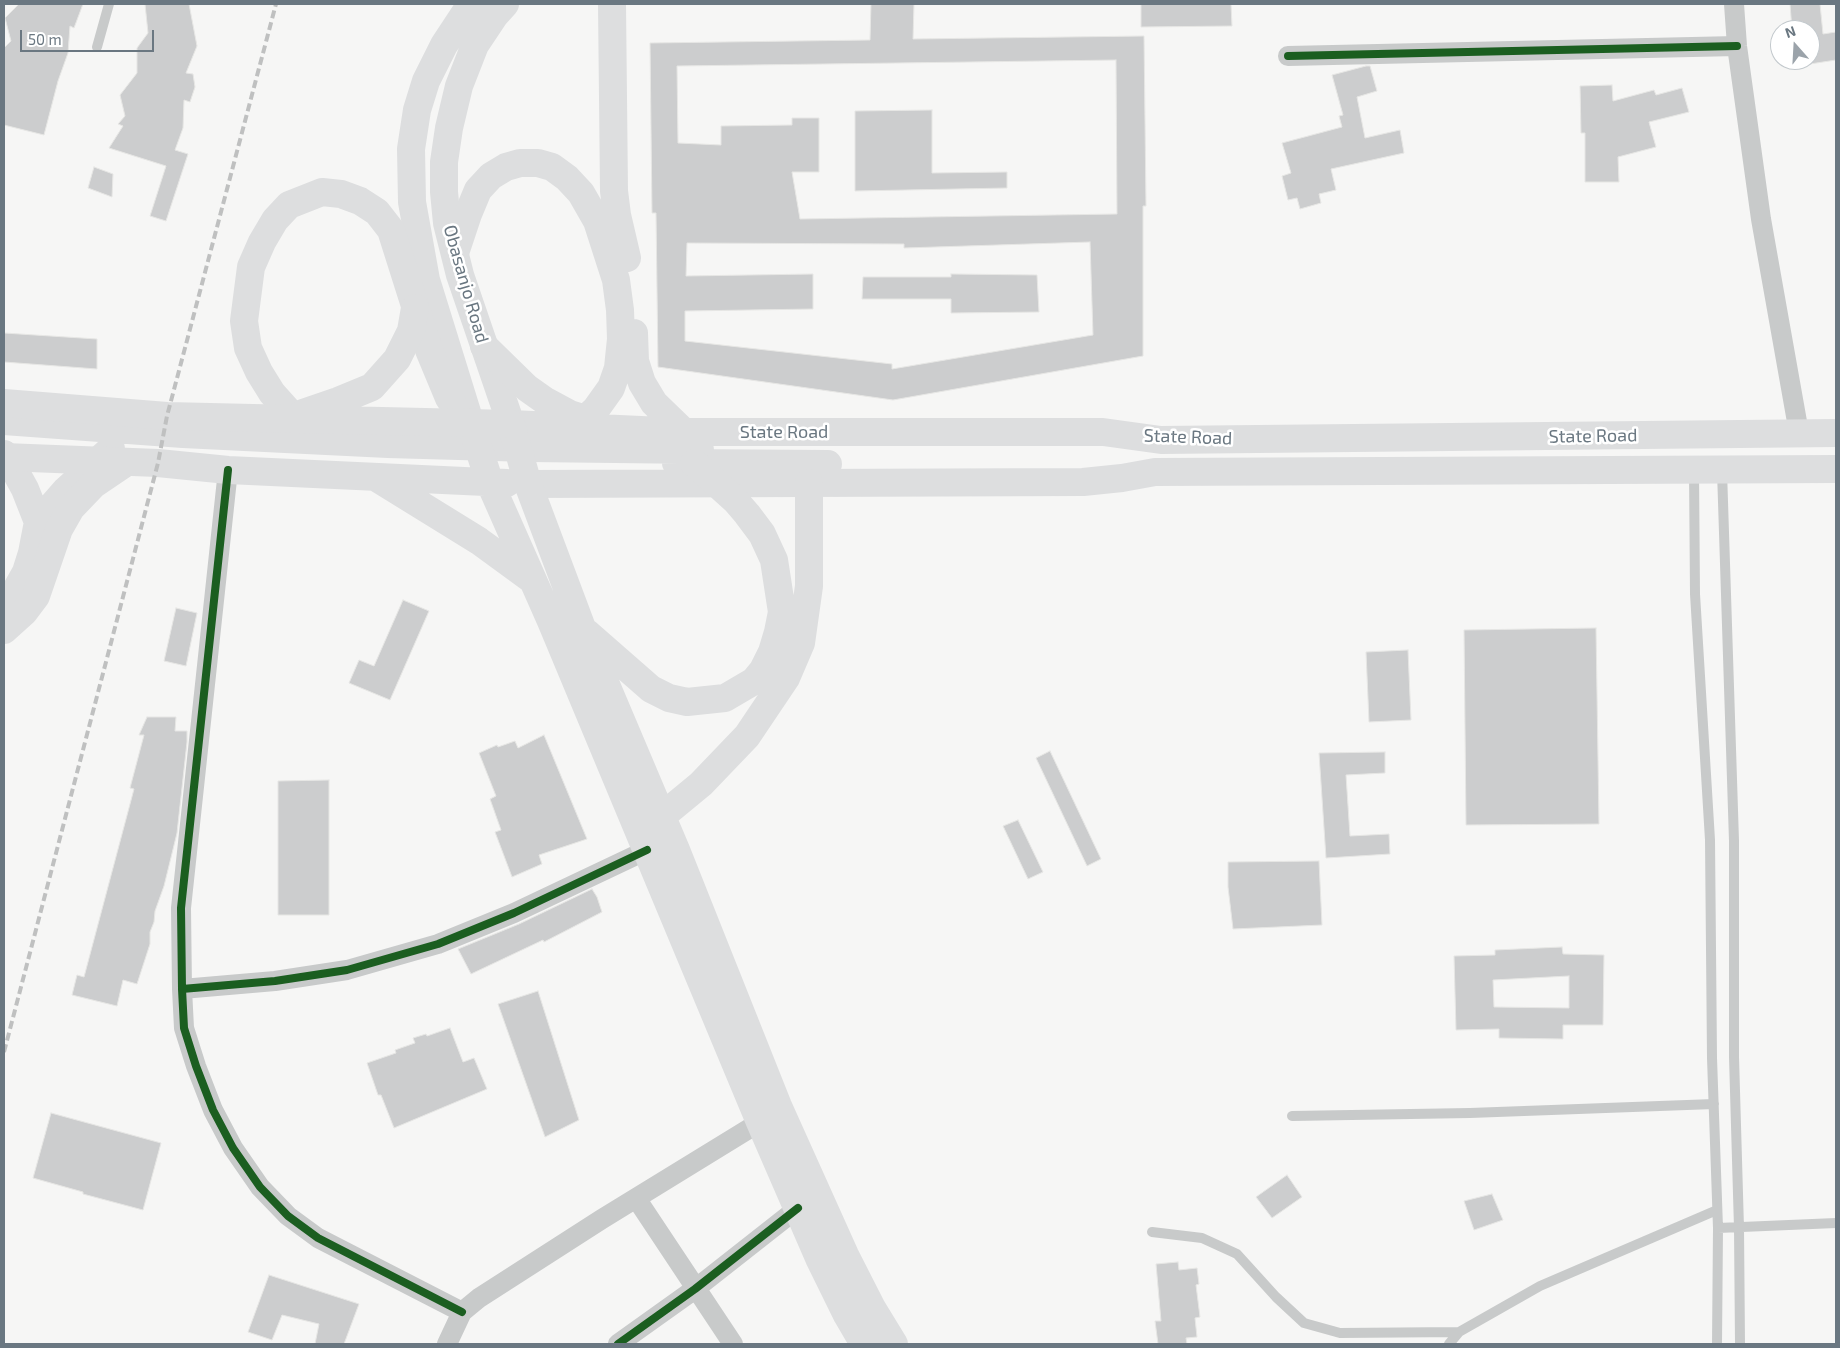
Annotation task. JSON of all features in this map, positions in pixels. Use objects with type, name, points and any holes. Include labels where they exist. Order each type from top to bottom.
[{"type":"main road","name":"Obasanjo Road","points":[[470,4],[444,45],[426,81],[417,110],[411,150],[412,202],[426,280],[490,483],[551,621],[760,1122],[839,1298],[864,1344]]},
{"type":"main road","name":"Obasanjo Road","points":[[505,4],[495,15],[475,45],[459,86],[449,128],[444,162],[444,192],[448,223],[460,275],[511,424],[528,484],[582,628],[782,1114],[845,1255],[872,1308],[894,1344]]},
{"type":"main road","points":[[612,4],[614,191],[617,216],[633,292],[635,361],[642,383],[654,403],[684,432]]},
{"type":"main road","points":[[455,254],[478,190],[491,176],[506,167],[520,163],[538,163],[552,167],[567,178],[581,193],[597,221],[616,280],[621,339],[618,368],[611,388],[596,409],[553,448]]},
{"type":"main road","points":[[315,440],[272,394],[248,348],[244,321],[251,267],[262,242],[275,220],[289,205],[322,192],[341,194],[360,201],[377,212],[391,230],[428,350],[449,398],[458,412],[470,422]]},
{"type":"main road","points":[[283,419],[338,401],[372,386],[396,359],[411,331],[415,308]]},
{"type":"main road","points":[[484,346],[528,388],[544,400],[570,414],[615,428]]},
{"type":"main road","name":"State Road","points":[[4,403],[166,416],[470,422],[684,432],[1103,432],[1161,440],[1836,433]]},
{"type":"main road","points":[[4,421],[441,446],[886,457],[959,465],[1155,472]]},
{"type":"main road","points":[[4,437],[121,453]]},
{"type":"main road","points":[[4,456],[121,453],[542,466],[886,457],[1161,440]]},
{"type":"main road","points":[[4,604],[12,597],[26,572],[38,522],[66,490],[121,453]]},
{"type":"main road","points":[[4,630],[24,612],[36,596],[59,529],[71,508],[121,453]]},
{"type":"main road","name":"State Road","points":[[121,453],[228,470],[528,484],[1083,482],[1155,472],[1836,470]]},
{"type":"main road","points":[[4,456],[25,489],[38,522]]},
{"type":"main road","points":[[582,628],[651,689],[669,698],[687,702],[725,698],[754,681],[763,670],[772,652],[782,612],[774,560],[762,534],[735,500],[694,463]]},
{"type":"main road","points":[[376,477],[479,541],[531,579]]},
{"type":"main road","points":[[661,817],[701,784],[747,736],[786,678],[801,643],[809,586],[809,483]]},
{"type":"street","points":[[1734,4],[1737,46],[1761,219],[1799,433]]},
{"type":"street","points":[[1288,56],[1737,46]]},
{"type":"street","points":[[228,470],[181,908],[184,1028],[196,1066],[214,1110],[233,1148],[260,1187],[288,1216],[318,1238],[462,1312]]},
{"type":"street","points":[[182,989],[274,982],[347,970],[438,944],[514,913],[647,850]]},
{"type":"street","points":[[447,1344],[462,1312],[479,1298],[760,1122]]},
{"type":"street","points":[[636,1198],[733,1344]]},
{"type":"street","points":[[618,1344],[695,1289],[798,1208]]},
{"type":"lane","points":[[98,47],[109,4]]},
{"type":"lane","points":[[1694,470],[1695,594],[1710,840],[1718,1228],[1717,1344]]},
{"type":"lane","points":[[1722,470],[1734,841],[1734,1057],[1740,1344]]},
{"type":"lane","points":[[1292,1116],[1470,1114],[1714,1104]]},
{"type":"lane","points":[[1449,1344],[1459,1332],[1540,1286],[1717,1210]]},
{"type":"lane","points":[[1718,1228],[1836,1223]]},
{"type":"lane","points":[[1152,1232],[1202,1238],[1236,1254],[1276,1297],[1304,1323],[1340,1333],[1459,1332]]},
{"type":"building","points":[[19,4],[83,4],[74,28],[70,26],[68,53],[58,81],[44,135],[4,125],[4,48],[11,41],[5,18]]},
{"type":"building","points":[[145,4],[189,4],[197,46],[186,73],[193,74],[195,87],[190,102],[184,100],[183,128],[175,150],[188,154],[166,221],[150,216],[166,166],[109,148],[123,126],[118,124],[125,116],[120,95],[137,73],[137,48],[148,33]]},
{"type":"building","points":[[871,4],[914,4],[913,39],[1144,36],[1146,206],[1143,206],[1143,356],[893,400],[658,367],[656,213],[652,213],[650,43],[870,40]],"holes":[[[1116,60],[1117,214],[800,219],[792,172],[819,172],[819,118],[792,118],[792,125],[721,126],[721,145],[678,143],[677,66]],[[1090,242],[1093,335],[892,369],[892,364],[685,341],[685,311],[813,309],[813,274],[686,276],[687,243],[904,244],[904,248]]]},
{"type":"building","points":[[1141,4],[1231,4],[1232,26],[1141,27]]},
{"type":"building","points":[[1790,4],[1820,4],[1823,34],[1836,32],[1836,60],[1820,62],[1820,20],[1791,20]]},
{"type":"building","points":[[1370,66],[1377,91],[1357,97],[1365,138],[1400,130],[1404,153],[1331,169],[1336,190],[1319,194],[1321,203],[1300,209],[1297,198],[1288,200],[1282,176],[1291,173],[1282,143],[1342,127],[1339,116],[1343,115],[1332,75]]},
{"type":"building","points":[[1612,85],[1613,101],[1654,90],[1656,95],[1682,88],[1689,112],[1649,122],[1656,147],[1618,157],[1619,182],[1585,182],[1585,133],[1581,133],[1580,86]]},
{"type":"building","points":[[932,110],[932,173],[1007,172],[1007,188],[855,191],[855,111]]},
{"type":"building","points":[[94,167],[113,174],[112,197],[88,188]]},
{"type":"building","points":[[951,274],[1037,275],[1039,312],[951,313],[951,299],[862,299],[863,277],[951,277]]},
{"type":"building","points":[[4,333],[97,339],[97,369],[4,362]]},
{"type":"building","points":[[403,600],[429,611],[390,700],[349,683],[359,660],[374,666]]},
{"type":"building","points":[[176,608],[197,613],[186,666],[164,661]]},
{"type":"building","points":[[1596,628],[1599,824],[1466,825],[1464,630]]},
{"type":"building","points":[[1408,650],[1411,720],[1369,722],[1366,652]]},
{"type":"building","points":[[147,717],[176,717],[175,731],[187,731],[187,742],[177,833],[164,886],[155,911],[154,922],[150,932],[150,944],[137,984],[123,980],[117,1006],[72,995],[77,975],[84,977],[134,789],[130,788],[144,735],[139,735]]},
{"type":"building","points":[[544,735],[587,839],[539,855],[542,864],[512,877],[495,832],[501,830],[490,799],[496,796],[479,753],[497,745],[498,747],[515,741],[518,748]]},
{"type":"building","points":[[1050,751],[1101,859],[1087,866],[1036,758]]},
{"type":"building","points":[[1385,752],[1385,773],[1346,775],[1350,836],[1389,834],[1390,854],[1326,858],[1319,753]]},
{"type":"building","points":[[329,780],[329,915],[278,915],[278,781]]},
{"type":"building","points":[[1018,820],[1043,872],[1028,879],[1003,826]]},
{"type":"building","points":[[1319,861],[1322,925],[1233,929],[1228,887],[1228,862]]},
{"type":"building","points":[[592,889],[602,912],[544,942],[543,940],[471,974],[458,949],[519,924]]},
{"type":"building","points":[[1562,947],[1563,954],[1604,955],[1603,1025],[1563,1025],[1563,1039],[1499,1038],[1499,1029],[1456,1030],[1454,956],[1495,955],[1495,950]],"holes":[[[1569,976],[1569,1008],[1494,1007],[1493,980]]]},
{"type":"building","points":[[538,991],[579,1120],[545,1137],[498,1004]]},
{"type":"building","points":[[450,1028],[463,1062],[474,1058],[487,1089],[394,1128],[381,1095],[378,1095],[367,1063],[396,1053],[395,1050],[415,1043],[413,1038],[426,1034],[427,1036]]},
{"type":"building","points":[[51,1113],[161,1143],[143,1210],[33,1178]]},
{"type":"building","points":[[1287,1175],[1302,1197],[1272,1218],[1256,1197]]},
{"type":"building","points":[[1492,1194],[1503,1220],[1474,1230],[1464,1201]]},
{"type":"building","points":[[1178,1262],[1179,1270],[1197,1268],[1199,1284],[1196,1285],[1200,1317],[1195,1318],[1197,1337],[1186,1338],[1187,1344],[1158,1344],[1155,1321],[1161,1321],[1156,1264]]},
{"type":"building","points":[[269,1275],[359,1304],[344,1344],[315,1344],[319,1324],[282,1315],[272,1340],[248,1332]]},
{"type":"railway","points":[[4,1052],[158,463],[167,416],[276,4]]},
{"type":"cycle path","points":[[1288,56],[1737,46]]},
{"type":"cycle path","points":[[182,989],[181,908],[228,470]]},
{"type":"cycle path","points":[[462,1312],[318,1238],[288,1216],[260,1187],[233,1148],[213,1110],[184,1028],[182,989],[275,981],[347,970],[438,944],[514,913],[647,850]]},
{"type":"cycle path","points":[[618,1344],[695,1289],[798,1208]]}]
